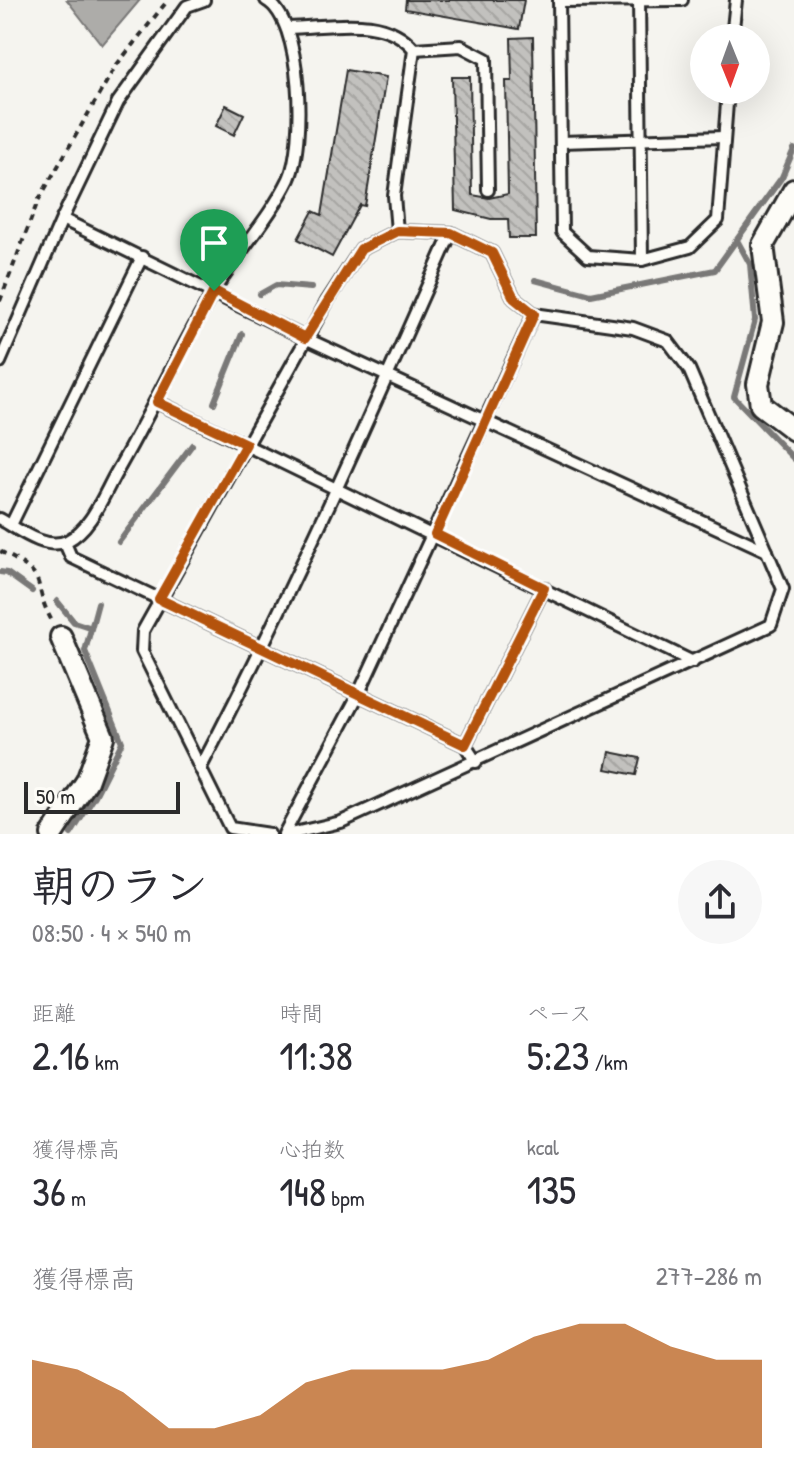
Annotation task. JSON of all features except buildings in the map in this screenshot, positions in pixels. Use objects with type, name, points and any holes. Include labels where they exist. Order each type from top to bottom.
[{"type":"street","points":[[794,190],[763,245],[773,322],[758,384],[761,405],[794,430]]},
{"type":"street","points":[[52,834],[87,781],[103,737],[61,637]]},
{"type":"lane","points":[[0,362],[62,219],[118,102],[187,6],[204,0]]},
{"type":"lane","points":[[0,519],[40,542],[65,543],[85,527],[157,402],[214,291],[290,178],[296,148],[297,66],[288,28],[266,0]]},
{"type":"lane","points":[[682,0],[559,0],[562,232],[588,256],[642,260],[690,247],[718,220],[727,104]]},
{"type":"lane","points":[[639,0],[642,260]]},
{"type":"lane","points":[[733,24],[736,0]]},
{"type":"lane","points":[[288,28],[376,25],[401,35],[414,49]]},
{"type":"lane","points":[[414,49],[461,46],[486,59],[488,190]]},
{"type":"lane","points":[[397,231],[394,196],[414,49]]},
{"type":"lane","points":[[561,142],[724,137]]},
{"type":"lane","points":[[62,219],[305,338],[767,551]]},
{"type":"lane","points":[[269,834],[230,828],[142,651],[143,631],[305,338],[361,249],[397,231],[451,233],[492,253],[514,298],[534,314],[633,328],[668,341],[689,369],[783,589],[771,625],[341,822],[290,834]]},
{"type":"lane","points":[[200,769],[263,649],[451,233]]},
{"type":"lane","points":[[11,525],[142,257]]},
{"type":"lane","points":[[284,834],[358,695],[534,314]]},
{"type":"lane","points":[[157,402],[435,534],[693,662]]},
{"type":"lane","points":[[65,543],[71,557],[465,745],[476,762]]},
{"type":"lane","points":[[465,745],[544,588]]},
{"type":"path","points":[[0,301],[38,201],[115,67],[168,0]]},
{"type":"path","points":[[0,551],[26,564],[40,580],[48,615],[61,637]]},
{"type":"shaded area","points":[[67,0],[140,0],[102,45]]},
{"type":"waterway","points":[[535,280],[591,295],[715,270],[782,177],[794,149]]},
{"type":"waterway","points":[[738,242],[750,264],[755,320],[734,397],[794,459]]},
{"type":"waterway","points":[[260,294],[276,285],[311,288]]},
{"type":"waterway","points":[[214,403],[242,334]]},
{"type":"waterway","points":[[119,542],[192,445]]},
{"type":"waterway","points":[[0,572],[7,573],[32,591]]},
{"type":"waterway","points":[[57,601],[74,622],[89,627]]},
{"type":"waterway","points":[[71,834],[95,796],[122,742],[85,651],[98,603]]},
{"type":"route","points":[[397,231],[451,233],[492,253],[514,298],[534,314],[435,534],[544,588],[465,745],[159,599],[246,444],[157,402],[214,291],[305,338],[361,249],[397,231]]}]
